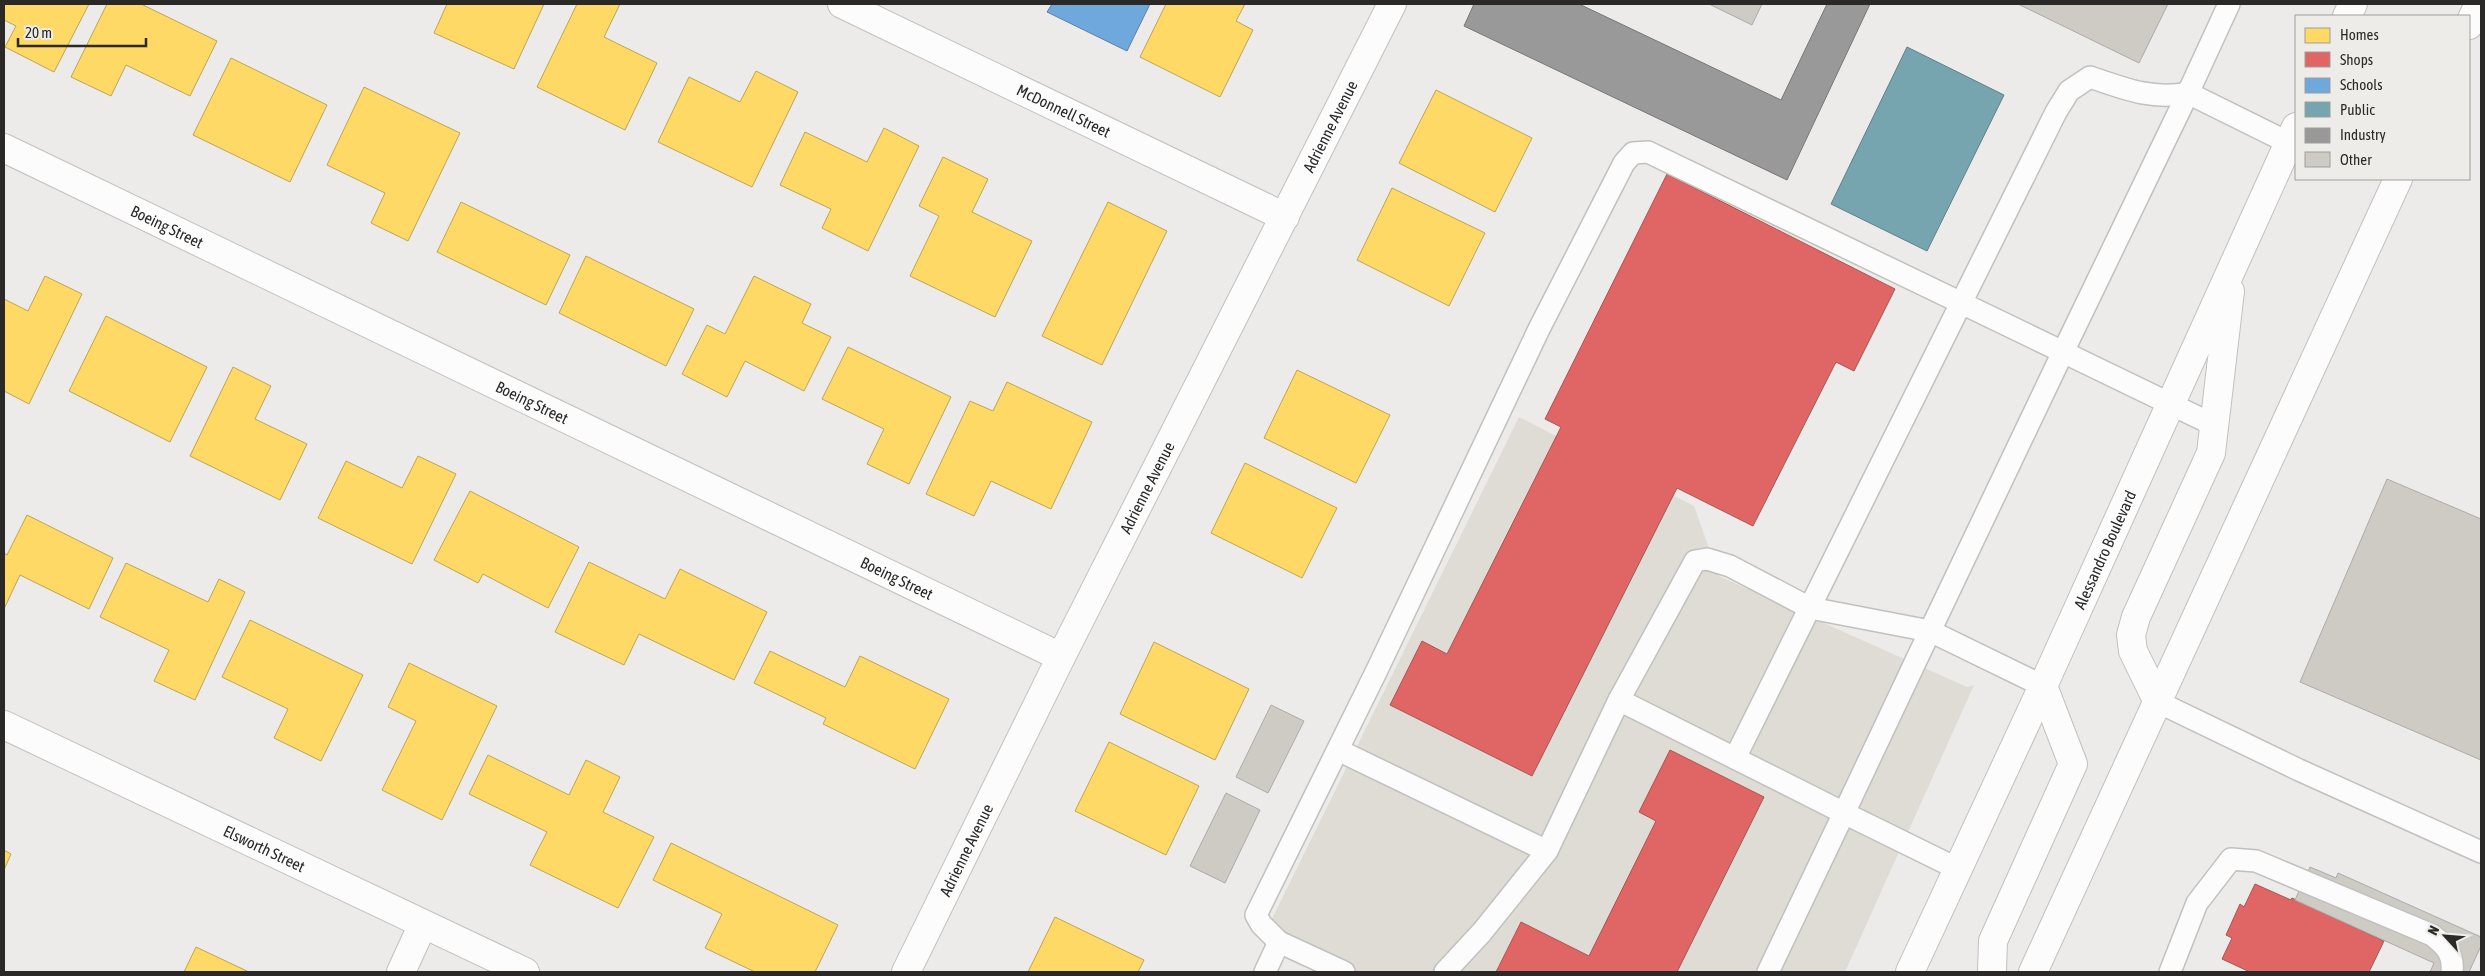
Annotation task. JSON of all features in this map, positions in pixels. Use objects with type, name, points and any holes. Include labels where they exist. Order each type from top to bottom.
[{"type":"street","name":"McDonnell Street","points":[[842,4],[1285,217]]},
{"type":"street","name":"Adrienne Avenue","points":[[906,972],[1061,657],[1392,4]]},
{"type":"street","points":[[2470,23],[2479,4]]},
{"type":"street","name":"Alessandro Boulevard","points":[[1910,972],[2043,686],[2293,135]]},
{"type":"street","name":"Boeing Street","points":[[4,148],[1061,657]]},
{"type":"street","points":[[2033,972],[2398,180]]},
{"type":"street","points":[[2158,702],[2133,651],[2131,635],[2136,617],[2206,469],[2211,452],[2216,426],[2233,265]]},
{"type":"street","points":[[1992,972],[1993,941],[2073,764],[2043,686]]},
{"type":"street","name":"Elsworth Street","points":[[4,725],[524,972]]},
{"type":"street","points":[[401,972],[423,924]]},
{"type":"lane","points":[[1768,972],[2229,4]]},
{"type":"lane","points":[[1734,758],[1961,302],[2069,91],[2090,77],[2144,94],[2166,97],[2188,93],[2293,135]]},
{"type":"lane","points":[[1344,972],[1279,942],[1261,924],[1256,915],[1338,750],[1539,329],[1624,163],[1633,153],[1648,152],[2216,426]]},
{"type":"lane","points":[[1445,972],[1482,932],[1547,851],[1619,700],[1695,561],[1707,559],[1730,566],[1810,608],[1930,631],[2043,686]]},
{"type":"lane","points":[[1619,700],[1958,869]]},
{"type":"lane","points":[[2158,702],[2299,770],[2481,852]]},
{"type":"lane","points":[[1338,750],[1547,851]]},
{"type":"lane","points":[[2170,972],[2197,903],[2231,860],[2256,861],[2432,935],[2447,946],[2453,961],[2452,972]]},
{"type":"lane","points":[[1265,972],[1279,942]]},
{"type":"shaded area","points":[[1519,417],[1694,506],[1719,576],[1967,687],[1974,685],[1845,972],[1345,972],[1270,923]]},
{"type":"building: Homes","points":[[4,4],[89,4],[54,72],[5,47],[16,26],[4,20]]},
{"type":"building: Homes","points":[[107,4],[141,4],[217,41],[190,96],[126,65],[111,96],[71,77]]},
{"type":"building: Homes","points":[[447,4],[544,4],[514,69],[434,33]]},
{"type":"building: Homes","points":[[577,4],[620,4],[604,37],[657,63],[625,130],[537,87]]},
{"type":"building: Homes","points":[[1166,4],[1245,4],[1236,21],[1253,30],[1220,97],[1140,57]]},
{"type":"building: Homes","points":[[231,58],[327,105],[290,182],[193,135]]},
{"type":"building: Homes","points":[[756,71],[798,92],[752,187],[658,142],[689,77],[740,102]]},
{"type":"building: Homes","points":[[364,87],[460,133],[408,241],[371,223],[385,193],[327,165]]},
{"type":"building: Homes","points":[[1436,90],[1532,138],[1495,212],[1399,163]]},
{"type":"building: Homes","points":[[884,128],[919,146],[868,251],[822,228],[831,209],[780,185],[805,132],[867,162]]},
{"type":"building: Homes","points":[[943,157],[988,179],[972,212],[1032,241],[995,317],[910,276],[939,216],[919,206]]},
{"type":"building: Homes","points":[[1392,188],[1485,233],[1449,306],[1357,260]]},
{"type":"building: Homes","points":[[461,202],[570,255],[546,305],[437,252]]},
{"type":"building: Homes","points":[[1108,202],[1167,231],[1102,365],[1042,336]]},
{"type":"building: Homes","points":[[586,256],[694,309],[666,366],[559,313]]},
{"type":"building: Homes","points":[[45,276],[82,294],[29,404],[4,391],[4,299],[28,311]]},
{"type":"building: Homes","points":[[754,276],[811,304],[802,323],[831,337],[804,391],[745,361],[727,397],[682,374],[707,325],[725,334]]},
{"type":"building: Homes","points":[[106,316],[207,367],[170,442],[69,391]]},
{"type":"building: Homes","points":[[848,347],[951,397],[909,484],[867,464],[884,429],[822,399]]},
{"type":"building: Homes","points":[[233,367],[271,386],[255,419],[307,444],[280,500],[190,456]]},
{"type":"building: Homes","points":[[1297,370],[1390,415],[1356,483],[1264,438]]},
{"type":"building: Homes","points":[[1007,382],[1092,422],[1051,509],[991,481],[974,516],[926,494],[970,401],[993,411]]},
{"type":"building: Homes","points":[[418,456],[456,474],[412,564],[318,518],[346,461],[402,488]]},
{"type":"building: Homes","points":[[1245,463],[1337,508],[1302,578],[1211,533]]},
{"type":"building: Homes","points":[[470,491],[579,547],[548,608],[483,574],[478,583],[434,560]]},
{"type":"building: Homes","points":[[27,515],[113,558],[89,609],[20,575],[4,609],[4,553],[7,555]]},
{"type":"building: Homes","points":[[589,562],[665,599],[680,569],[767,612],[734,680],[639,634],[624,665],[555,632]]},
{"type":"building: Homes","points":[[126,563],[208,602],[219,579],[245,592],[195,700],[154,681],[169,650],[100,617]]},
{"type":"building: Homes","points":[[250,620],[363,675],[321,761],[274,738],[288,709],[222,677]]},
{"type":"building: Homes","points":[[1154,642],[1249,689],[1215,760],[1120,714]]},
{"type":"building: Homes","points":[[770,651],[845,687],[860,656],[949,699],[915,769],[823,724],[826,718],[754,683]]},
{"type":"building: Homes","points":[[409,663],[497,706],[442,820],[382,790],[416,721],[388,707]]},
{"type":"building: Homes","points":[[1109,742],[1199,786],[1166,855],[1075,811]]},
{"type":"building: Homes","points":[[488,755],[569,795],[586,760],[620,777],[603,812],[654,837],[618,908],[530,865],[547,832],[469,794]]},
{"type":"building: Homes","points":[[671,843],[838,925],[815,972],[755,972],[705,948],[722,914],[653,880]]},
{"type":"building: Homes","points":[[4,850],[11,854],[4,870]]},
{"type":"building: Homes","points":[[1055,917],[1144,960],[1138,972],[1028,972]]},
{"type":"building: Homes","points":[[196,947],[249,972],[184,972]]},
{"type":"building: Shops","points":[[1667,174],[1895,289],[1854,371],[1836,362],[1753,526],[1677,488],[1532,776],[1390,705],[1422,641],[1447,654],[1561,427],[1545,419]]},
{"type":"building: Shops","points":[[1670,750],[1764,797],[1677,972],[1496,972],[1521,922],[1589,956],[1656,821],[1639,812]]},
{"type":"building: Shops","points":[[2255,884],[2291,900],[2292,898],[2384,941],[2369,972],[2250,972],[2222,959],[2232,938],[2226,935],[2240,904],[2244,907]]},
{"type":"building: Schools","points":[[1052,4],[1150,4],[1127,51],[1047,12]]},
{"type":"building: Public","points":[[1907,47],[2004,95],[1927,251],[1831,204]]},
{"type":"building: Industry","points":[[1474,4],[1579,4],[1781,100],[1827,4],[1870,4],[1787,180],[1464,26]]},
{"type":"building: Other","points":[[1709,4],[1762,4],[1752,25]]},
{"type":"building: Other","points":[[2018,4],[2168,4],[2139,63]]},
{"type":"building: Other","points":[[2387,479],[2481,519],[2481,760],[2300,682]]},
{"type":"building: Other","points":[[1271,705],[1304,721],[1268,793],[1236,777]]},
{"type":"building: Other","points":[[1226,793],[1260,810],[1225,883],[1190,866]]},
{"type":"building: Other","points":[[2310,867],[2336,878],[2338,873],[2481,937],[2481,946],[2469,972],[2430,972],[2434,963],[2295,900]]}]
